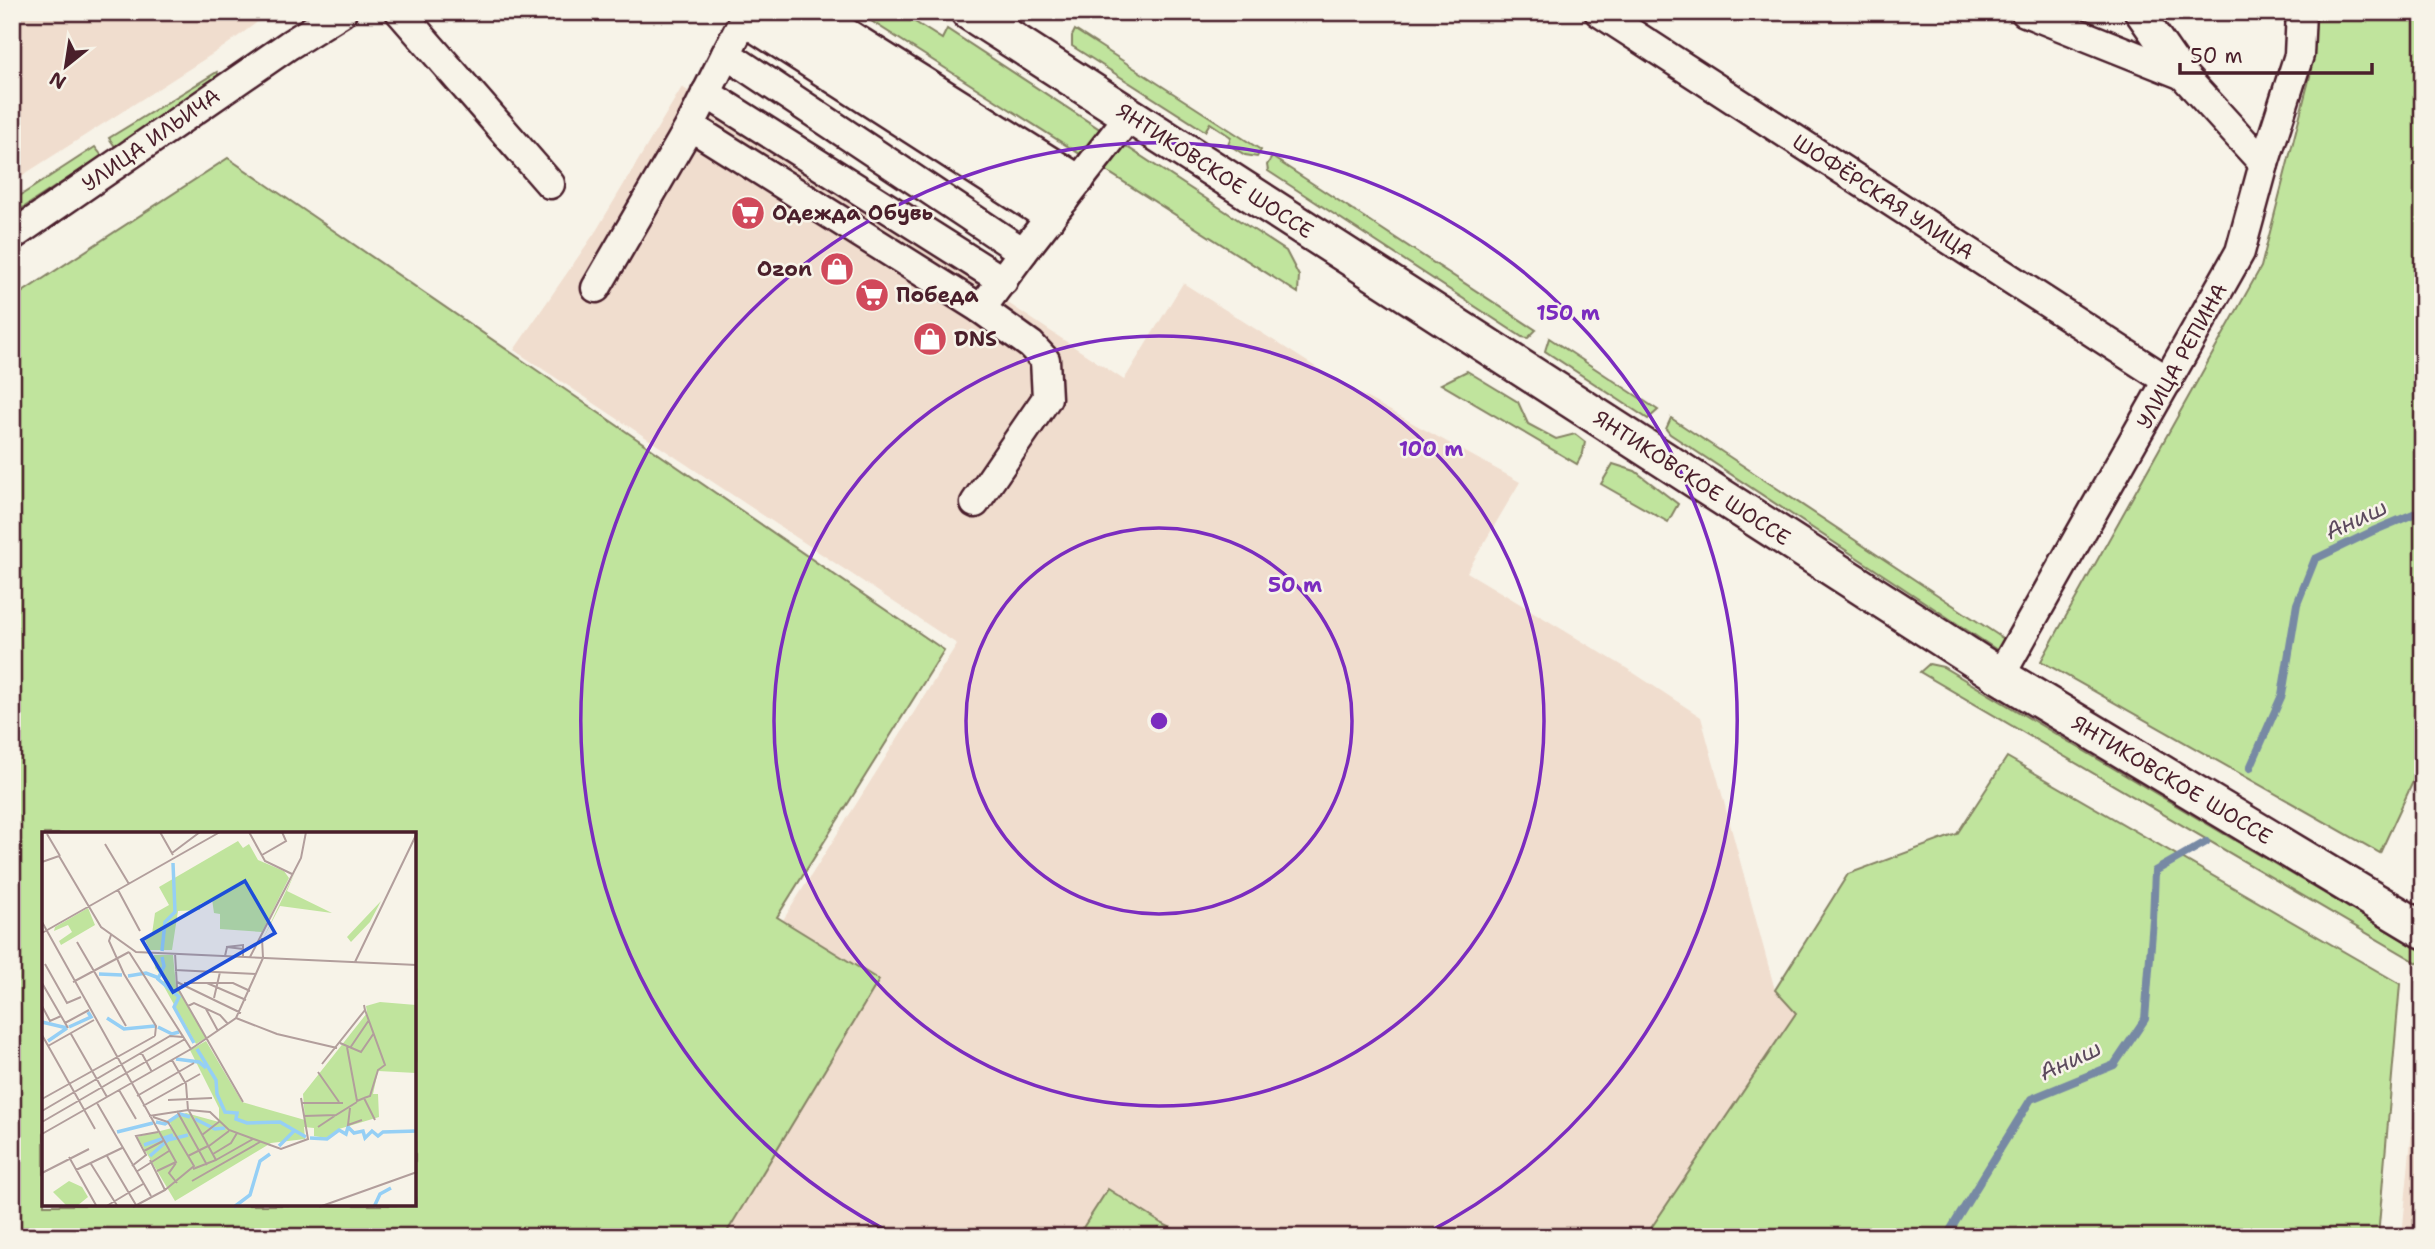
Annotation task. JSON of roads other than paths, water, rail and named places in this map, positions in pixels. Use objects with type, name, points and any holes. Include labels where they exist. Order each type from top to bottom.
[{"type":"main road","name":"ЯНТИКОВСКОЕ ШОССЕ","points":[[970,12],[2000,676],[2423,930]]},
{"type":"street","name":"УЛИЦА ИЛЬИЧА","points":[[289,46],[315,12]]},
{"type":"street","name":"УЛИЦА ИЛЬИЧА","points":[[12,236],[342,12]]},
{"type":"street","points":[[400,12],[550,184]]},
{"type":"street","name":"ШОФЁРСКАЯ УЛИЦА","points":[[1599,12],[2168,381]]},
{"type":"street","points":[[2025,12],[2183,75]]},
{"type":"street","points":[[2139,12],[2183,75],[2264,164]]},
{"type":"street","name":"УЛИЦА РЕПИНА","points":[[2000,676],[2240,252],[2264,164],[2300,55],[2301,12]]},
{"type":"street","points":[[706,93],[909,106],[1130,115]]},
{"type":"street","points":[[706,93],[834,217],[1031,345],[1045,360],[1047,398],[975,503]]},
{"type":"street","points":[[706,93],[1003,281]]},
{"type":"street","points":[[791,98],[909,106]]},
{"type":"street","points":[[791,98],[834,217]]},
{"type":"street","points":[[791,98],[834,217]]},
{"type":"street","points":[[791,98],[909,106],[909,106],[791,98]]},
{"type":"street","points":[[791,98],[850,138]]},
{"type":"street","points":[[834,217],[850,138],[909,106]]},
{"type":"street","points":[[876,122],[909,106]]},
{"type":"street","points":[[876,122],[909,106]]},
{"type":"street","points":[[850,138],[909,106]]},
{"type":"street","points":[[850,138],[909,106]]},
{"type":"street","points":[[834,217],[909,106]]},
{"type":"street","points":[[834,217],[909,106]]},
{"type":"street","points":[[834,217],[909,106]]},
{"type":"street","points":[[834,217],[909,106]]},
{"type":"street","points":[[834,217],[909,106]]},
{"type":"street","points":[[834,217],[909,106]]},
{"type":"street","points":[[834,217],[909,106]]},
{"type":"street","points":[[834,217],[909,106]]},
{"type":"street","points":[[834,217],[909,106]]},
{"type":"street","points":[[834,217],[909,106]]},
{"type":"street","points":[[834,217],[909,106]]},
{"type":"street","points":[[909,106],[1003,281]]},
{"type":"street","points":[[596,288],[834,217],[1003,281]]},
{"type":"waterway","name":"Аниш","points":[[2250,768],[2282,695],[2297,604],[2315,559],[2423,510]]},
{"type":"waterway","name":"Аниш","points":[[1946,1237],[2031,1099],[2114,1065],[2145,1019],[2155,871],[2206,842]]},
{"type":"place","name":"Одежда Обувь","points":[[748,213]]},
{"type":"place","name":"Ozon","points":[[837,269]]},
{"type":"place","name":"Победа","points":[[872,295]]},
{"type":"place","name":"DNS","points":[[930,339]]}]
